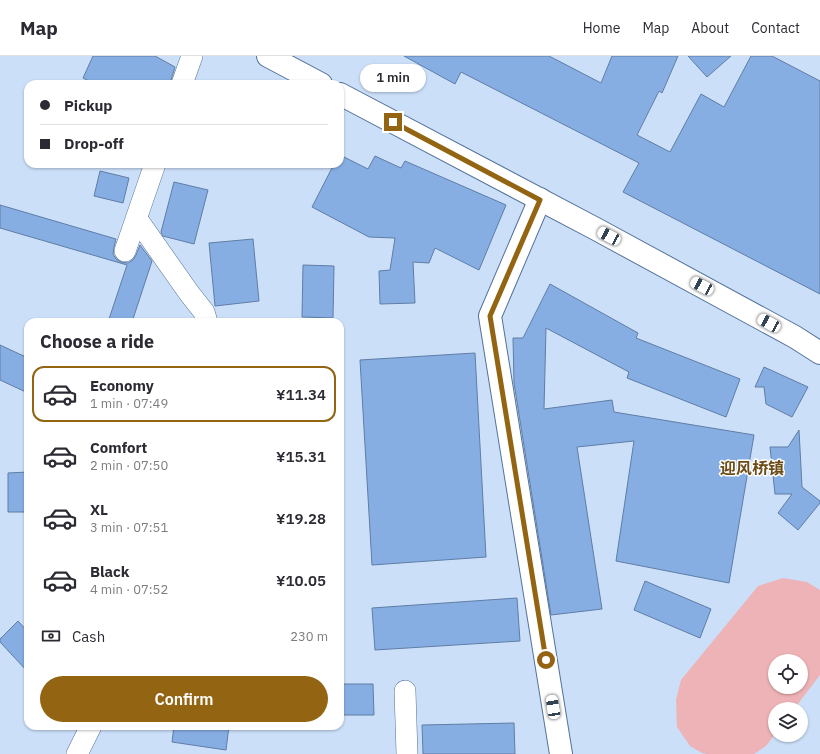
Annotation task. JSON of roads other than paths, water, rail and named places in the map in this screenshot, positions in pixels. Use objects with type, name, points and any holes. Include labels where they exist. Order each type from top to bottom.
[{"type":"main road","points":[[268,56],[313,80]]},
{"type":"main road","points":[[344,96],[795,337],[820,353]]},
{"type":"main road","points":[[540,200],[490,316],[561,754]]},
{"type":"street","points":[[183,80],[192,56]]},
{"type":"street","points":[[125,251],[154,168]]},
{"type":"street","points":[[136,219],[204,312],[206,318]]},
{"type":"street","points":[[405,690],[407,754]]},
{"type":"street","points":[[77,754],[89,730]]},
{"type":"district","name":"迎风桥镇","points":[[752,468]]}]
